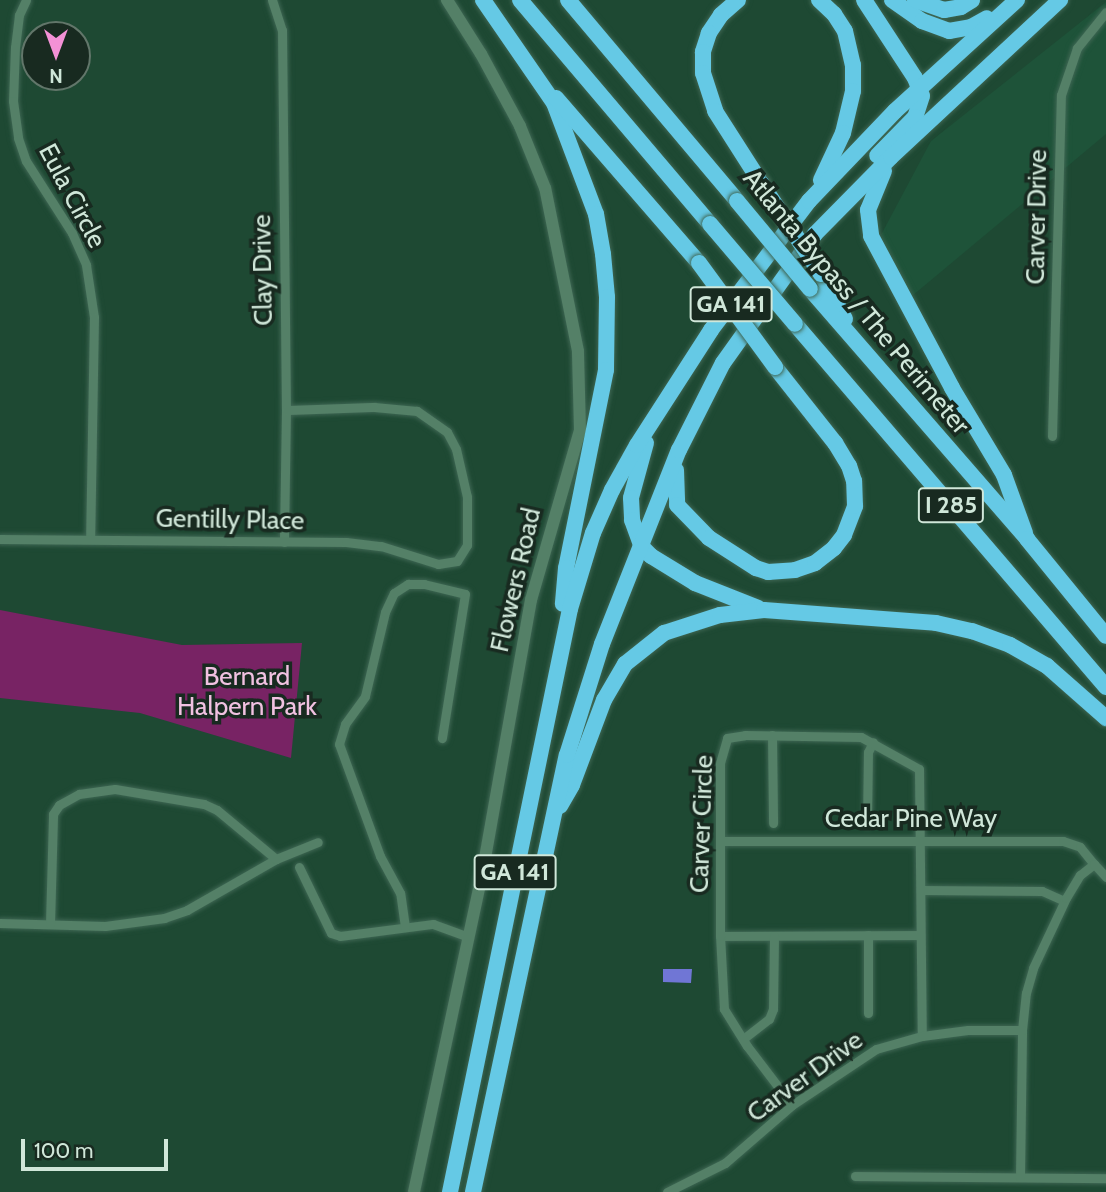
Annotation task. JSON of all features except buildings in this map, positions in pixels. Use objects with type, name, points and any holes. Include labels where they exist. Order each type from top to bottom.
[{"type":"highway","points":[[483,0],[554,103],[596,214],[607,297],[606,370],[566,568],[557,666]]},
{"type":"highway","name":"I 285","points":[[520,0],[1106,687]]},
{"type":"highway","name":"Atlanta Bypass / The Perimeter","points":[[568,0],[810,289],[1027,539],[1106,636]]},
{"type":"highway","points":[[738,0],[720,15],[709,33],[703,52],[703,73],[715,111],[821,274],[859,346]]},
{"type":"highway","points":[[809,201],[843,133],[853,78],[852,53],[845,31],[834,14],[819,0]]},
{"type":"highway","points":[[815,234],[840,196],[915,117],[921,105],[920,87],[864,0]]},
{"type":"highway","points":[[892,0],[922,21],[948,32],[971,27],[1014,3]]},
{"type":"highway","points":[[915,0],[944,10],[961,7],[971,0]]},
{"type":"highway","name":"GA 141","points":[[473,1192],[554,817],[583,698],[679,450],[723,363],[815,234],[891,157],[1059,1]]},
{"type":"highway","name":"GA 141","points":[[450,1192],[557,666],[579,573],[593,533],[623,469],[657,411],[711,330],[809,201],[862,143],[1014,3]]},
{"type":"highway","points":[[537,75],[699,263],[844,455],[854,481],[855,506],[852,518],[844,535],[824,557],[806,567],[768,572],[734,556],[709,538],[677,505],[674,487],[679,450]]},
{"type":"highway","points":[[891,157],[870,202],[868,219],[871,236],[951,388],[1004,475],[1027,539]]},
{"type":"highway","points":[[657,411],[636,471],[631,498],[632,520],[642,547],[651,556],[695,583],[764,610]]},
{"type":"highway","points":[[554,817],[572,785],[604,700],[617,675],[636,654],[664,633],[688,622],[720,615],[764,610],[936,623],[972,631],[1010,645],[1047,666],[1106,718]]},
{"type":"main road","name":"Flowers Road","points":[[414,1192],[469,937],[531,600],[580,430],[578,351],[550,210],[538,167],[481,54],[447,0]]},
{"type":"street","name":"Eula Circle","points":[[26,0],[19,15],[15,47],[13,101],[18,138],[26,160],[72,233],[86,265],[94,317],[90,539]]},
{"type":"street","name":"Clay Drive","points":[[272,0],[282,30],[286,410],[284,542]]},
{"type":"street","name":"Carver Drive","points":[[1052,436],[1061,95],[1077,48],[1106,12]]},
{"type":"street","name":"Gentilly Place","points":[[0,539],[346,542],[381,546],[438,564],[457,561],[467,545],[467,498],[456,449],[447,432],[416,411],[374,407],[286,410]]},
{"type":"street","points":[[405,927],[400,892],[380,856],[339,744],[345,724],[365,696],[386,612],[394,593],[408,584],[424,584],[465,594],[442,738]]},
{"type":"street","points":[[772,736],[773,823]]},
{"type":"street","name":"Carver Circle","points":[[792,1105],[724,1009],[720,936],[720,763],[727,738],[861,737],[919,769],[922,1036]]},
{"type":"street","points":[[867,823],[869,752],[873,743]]},
{"type":"street","points":[[50,924],[53,814],[60,805],[79,794],[115,789],[204,804],[217,810],[276,859]]},
{"type":"street","name":"Cedar Pine Way","points":[[720,841],[1063,841],[1080,847],[1106,877]]},
{"type":"street","points":[[0,923],[105,926],[164,918],[187,910],[276,859],[318,842]]},
{"type":"street","points":[[1020,1177],[1022,1030],[1026,993],[1033,968],[1065,901],[1080,875],[1094,864]]},
{"type":"street","points":[[299,867],[331,933],[340,936],[433,924],[469,937]]},
{"type":"street","points":[[921,890],[1026,890],[1051,894],[1065,901]]},
{"type":"street","points":[[867,1013],[869,935]]},
{"type":"street","points":[[720,936],[920,935]]},
{"type":"street","points":[[743,1039],[769,1018],[774,1009],[774,936]]},
{"type":"street","name":"Carver Drive","points":[[667,1192],[725,1163],[792,1105],[876,1049],[922,1036],[968,1030],[1022,1030]]},
{"type":"street","points":[[855,1176],[1106,1178]]},
{"type":"shaded area","points":[[1106,2],[1106,134],[900,306],[881,235],[931,141]]},
{"type":"green space","name":"Bernard Halpern Park","points":[[0,610],[182,645],[302,643],[291,758],[140,713],[0,698]]},
{"type":"water","points":[[663,969],[692,969],[691,983],[663,982]]}]
